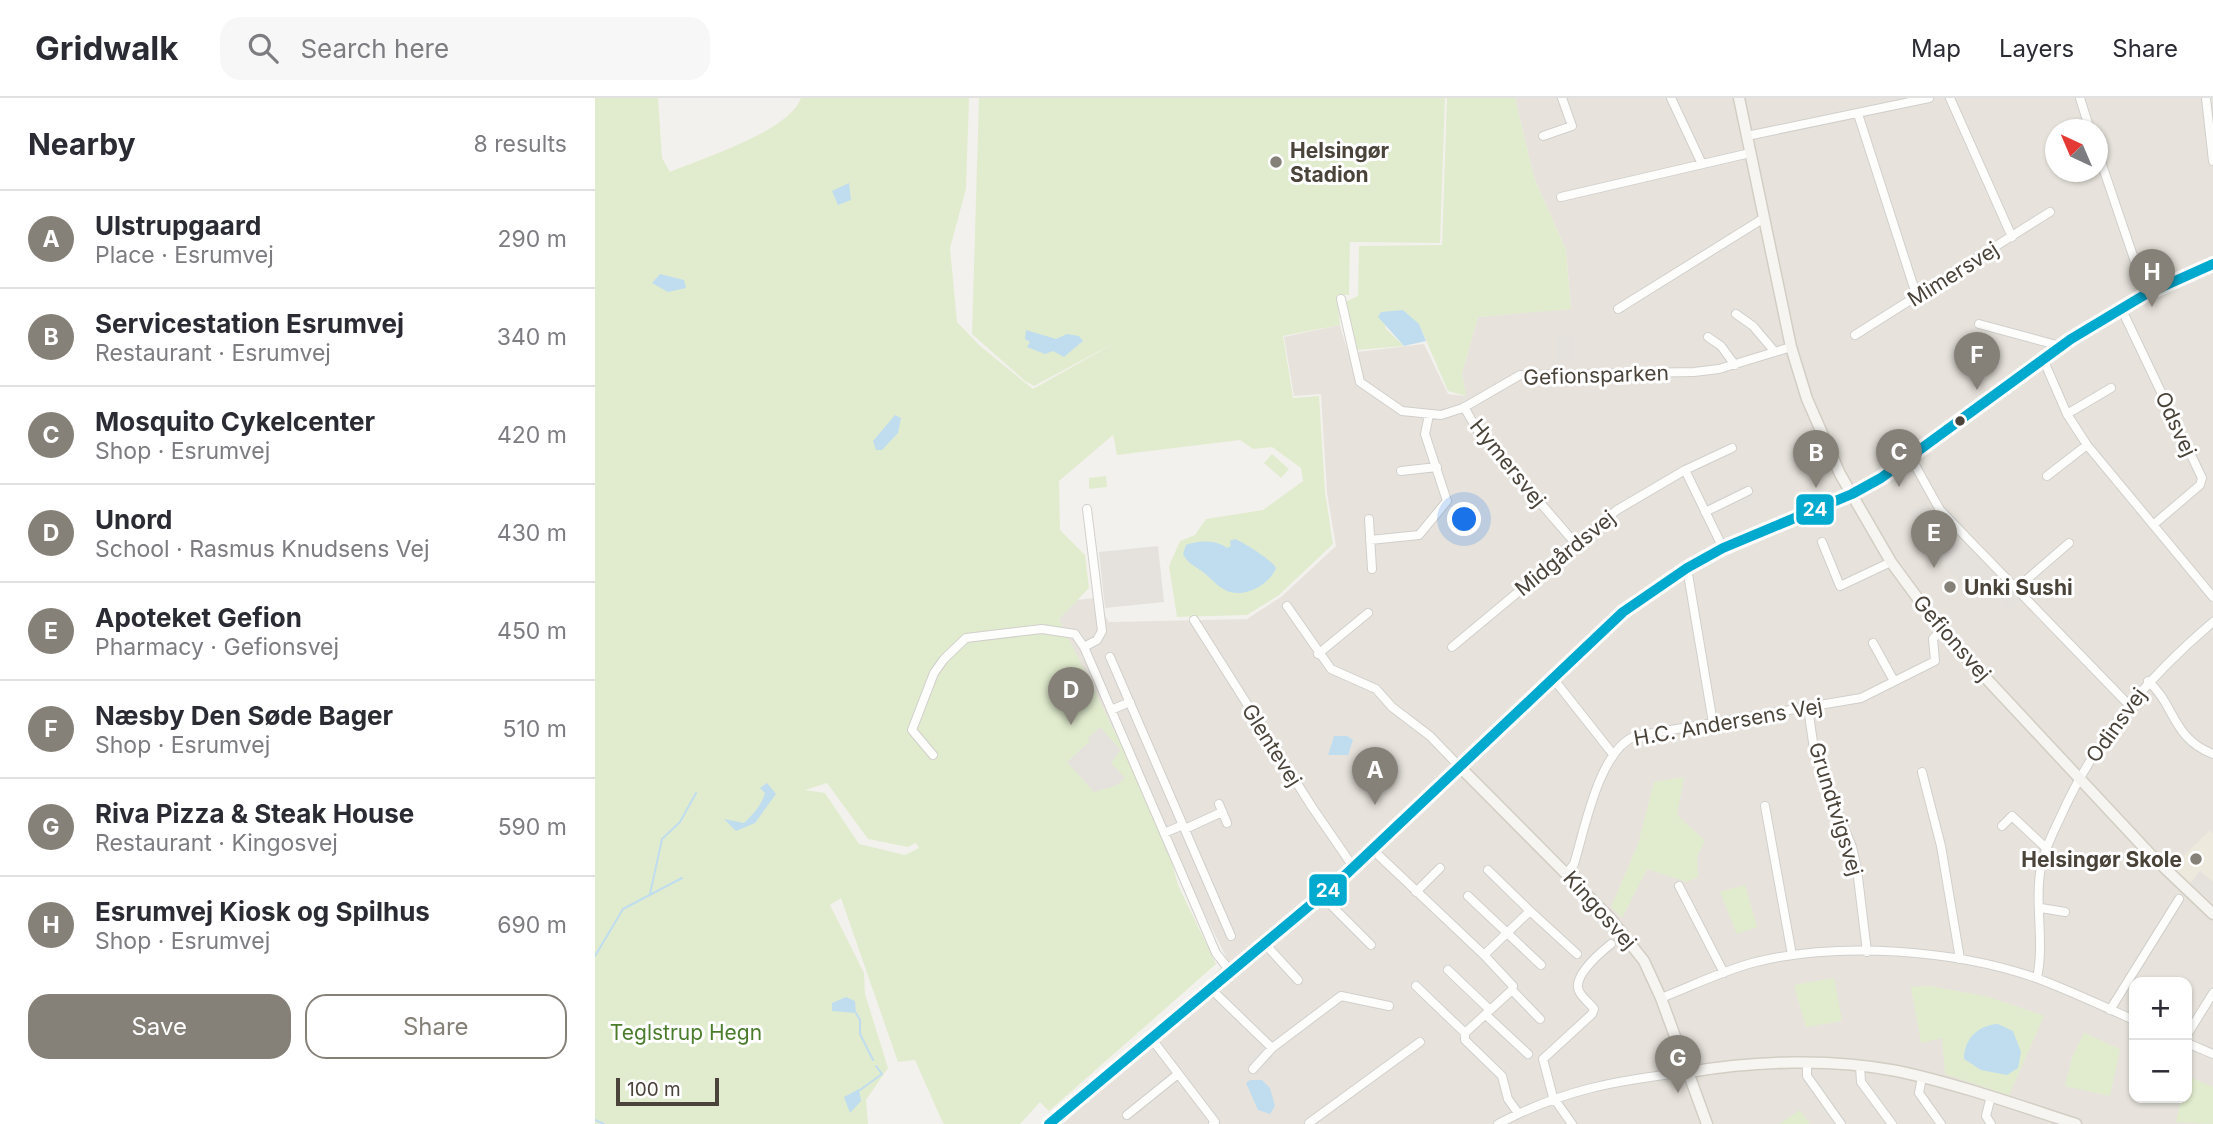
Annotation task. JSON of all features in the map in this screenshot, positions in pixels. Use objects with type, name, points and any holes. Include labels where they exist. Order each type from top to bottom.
[{"type":"main road","name":"Gefionsvej","points":[[1739,98],[1791,347],[1807,399],[1852,494],[1891,562],[1941,631],[2185,890],[2213,914]]},
{"type":"main road","points":[[1056,1122],[1150,1038],[1373,850],[1623,612],[1687,568],[1723,548],[1852,494],[1911,458],[2060,346],[2146,294],[2213,264]]},
{"type":"main road","name":"Kingosvej","points":[[1460,767],[1567,873],[1644,961],[1661,998],[1707,1124]]},
{"type":"main road","points":[[1689,1072],[1807,1064],[1860,1066],[1921,1077],[1991,1096],[2076,1124]]},
{"type":"street","points":[[1543,136],[1571,126],[1562,98]]},
{"type":"street","points":[[1671,98],[1702,164]]},
{"type":"street","points":[[1747,136],[1929,98]]},
{"type":"street","points":[[1951,98],[2012,237]]},
{"type":"street","points":[[2080,98],[2087,119]]},
{"type":"street","points":[[2206,98],[2213,161]]},
{"type":"street","points":[[1859,114],[1917,297]]},
{"type":"street","points":[[1561,197],[1750,153]]},
{"type":"street","points":[[2108,182],[2146,294]]},
{"type":"street","name":"Mimersvej","points":[[1855,335],[2050,212]]},
{"type":"street","points":[[1618,309],[1764,218]]},
{"type":"street","name":"Hymersvej","points":[[1342,299],[1360,382],[1402,411],[1429,415],[1451,413],[1464,407],[1478,431],[1575,543]]},
{"type":"street","name":"Odsvej","points":[[2121,308],[2202,478],[2200,485],[2153,525]]},
{"type":"street","points":[[1736,314],[1753,326],[1775,352]]},
{"type":"street","points":[[1979,324],[2060,346]]},
{"type":"street","points":[[1708,337],[1721,346],[1735,365]]},
{"type":"street","name":"Gefionsparken","points":[[1464,407],[1511,379],[1529,374],[1694,372],[1735,365],[1791,347]]},
{"type":"street","points":[[2043,359],[2067,414],[2087,445],[2213,597]]},
{"type":"street","points":[[2067,414],[2111,388]]},
{"type":"street","points":[[1370,540],[1419,535],[1447,501],[1425,434],[1429,415]]},
{"type":"street","points":[[2047,476],[2087,445]]},
{"type":"street","name":"Midgårdsvej","points":[[1452,646],[1617,510],[1685,470],[1732,448]]},
{"type":"street","points":[[1911,458],[1940,510],[2018,587],[2128,704]]},
{"type":"street","points":[[1401,471],[1437,467]]},
{"type":"street","points":[[1685,470],[1723,548]]},
{"type":"street","points":[[1705,512],[1748,491]]},
{"type":"street","points":[[1084,647],[1097,640],[1102,631],[1087,509]]},
{"type":"street","points":[[1369,519],[1372,569]]},
{"type":"street","points":[[1822,542],[1840,586],[1891,562]]},
{"type":"street","points":[[2018,587],[2069,543]]},
{"type":"street","points":[[1687,568],[1713,723]]},
{"type":"street","points":[[1287,606],[1318,654],[1340,675],[1376,689],[1392,707],[1430,736],[1460,767]]},
{"type":"street","points":[[1318,654],[1368,613]]},
{"type":"street","name":"Glentevej","points":[[1194,620],[1312,807],[1354,867]]},
{"type":"street","name":"Odinsvej","points":[[2037,978],[2042,954],[2040,870],[2078,778],[2128,704],[2148,681],[2213,622]]},
{"type":"street","points":[[933,755],[912,730],[935,673],[944,659],[966,638],[1042,629],[1068,631],[1080,638],[1216,953],[1230,971]]},
{"type":"street","name":"H.C. Andersens Vej","points":[[1567,873],[1574,864],[1612,753],[1620,744],[1635,736],[1861,698],[1935,661],[1933,639],[1941,631]]},
{"type":"street","points":[[1873,643],[1894,681]]},
{"type":"street","points":[[1110,657],[1231,936]]},
{"type":"street","points":[[1552,677],[1612,753]]},
{"type":"street","points":[[2148,681],[2178,729],[2189,740],[2213,754]]},
{"type":"street","points":[[1111,710],[1130,702]]},
{"type":"street","name":"Grundtvigsvej","points":[[1808,708],[1815,756],[1855,858],[1867,952]]},
{"type":"street","points":[[1922,772],[1941,846],[1960,959]]},
{"type":"street","points":[[1765,806],[1792,955]]},
{"type":"street","points":[[1164,834],[1220,808],[1227,823]]},
{"type":"street","points":[[2002,826],[2012,816],[2047,849]]},
{"type":"street","points":[[1373,850],[1483,955],[1540,1019]]},
{"type":"street","points":[[1416,892],[1440,868]]},
{"type":"street","points":[[1488,870],[1577,954]]},
{"type":"street","points":[[1679,886],[1724,973]]},
{"type":"street","points":[[1322,895],[1371,945]]},
{"type":"street","points":[[1468,896],[1541,965]]},
{"type":"street","points":[[2110,1010],[2179,899]]},
{"type":"street","points":[[2041,908],[2065,912]]},
{"type":"street","points":[[1483,955],[1530,911]]},
{"type":"street","points":[[1263,943],[1298,980]]},
{"type":"street","points":[[1571,1124],[1553,1097],[1543,1059],[1592,1014],[1594,1009],[1579,990],[1578,983],[1589,963],[1611,944]]},
{"type":"street","points":[[1661,998],[1756,962],[1792,955],[1867,952],[1960,959],[2037,978],[2129,1018]]},
{"type":"street","points":[[1448,970],[1528,1054]]},
{"type":"street","points":[[1416,986],[1465,1033],[1465,1040],[1502,1076],[1508,1099],[1518,1113]]},
{"type":"street","points":[[1210,988],[1272,1048]]},
{"type":"street","points":[[1465,1033],[1512,990]]},
{"type":"street","points":[[2192,1027],[2213,993]]},
{"type":"street","points":[[1253,1069],[1272,1048],[1341,996],[1389,1006]]},
{"type":"street","points":[[1150,1038],[1214,1123]]},
{"type":"street","points":[[1309,1123],[1420,1042]]},
{"type":"street","points":[[2192,1045],[2213,1054]]},
{"type":"street","points":[[1807,1064],[1807,1076],[1841,1124]]},
{"type":"street","points":[[1860,1066],[1861,1082],[1892,1124]]},
{"type":"street","points":[[1497,1124],[1553,1097],[1617,1080],[1689,1072]]},
{"type":"street","points":[[1127,1115],[1178,1074]]},
{"type":"street","points":[[1921,1077],[1919,1093],[1941,1124]]},
{"type":"street","points":[[1991,1096],[1986,1116],[1991,1124]]},
{"type":"street","points":[[1319,1115],[1327,1124]]},
{"type":"shaded area","points":[[1515,98],[2213,98],[2213,1124],[1063,1124],[1228,961],[1060,622],[1059,602],[1094,598],[1109,622],[1247,619],[1281,597],[1336,546],[1327,493],[1321,394],[1294,396],[1284,337],[1340,325],[1348,353],[1424,344],[1448,394],[1465,396],[1462,373],[1478,317],[1571,308],[1566,250],[1534,178]]},
{"type":"shaded area","points":[[1556,336],[1574,336],[1574,360],[1556,361]]},
{"type":"shaded area","points":[[1747,483],[1755,500],[1742,505],[1740,499],[1713,511],[1709,501]]},
{"type":"shaded area","points":[[1926,503],[1935,516],[2022,599],[2008,611],[1984,584],[1971,595],[1920,536],[1908,512]]},
{"type":"shaded area","points":[[1158,546],[1164,602],[1105,608],[1099,552]]},
{"type":"shaded area","points":[[1100,727],[1121,750],[1111,763],[1125,778],[1117,785],[1094,792],[1067,762],[1090,741],[1088,738]]},
{"type":"shaded area","name":"Helsingør Skole","points":[[2210,830],[2213,834],[2213,903],[2172,867]]},
{"type":"shaded area","points":[[2200,871],[2213,882],[2213,903],[2190,883]]},
{"type":"shaded area","points":[[1262,1044],[1276,1059],[1256,1076],[1244,1064]]},
{"type":"green space","name":"Teglstrup Hegn","points":[[595,98],[658,98],[662,158],[670,172],[722,152],[763,132],[780,122],[801,98],[969,98],[966,189],[950,248],[957,322],[980,346],[1033,389],[1120,340],[1034,386],[972,334],[979,98],[1445,98],[1440,243],[1350,242],[1349,295],[1337,295],[1340,325],[1283,336],[1293,398],[1319,396],[1325,492],[1333,544],[1279,595],[1247,615],[1177,617],[1169,566],[1180,541],[1195,535],[1206,519],[1263,510],[1303,481],[1301,468],[1272,447],[1253,449],[1240,440],[1117,455],[1112,429],[1113,435],[1059,481],[1060,530],[1085,555],[1089,588],[1059,619],[1129,761],[1170,855],[1178,885],[1216,964],[1049,1111],[1040,1102],[1020,1124],[944,1124],[915,1060],[898,1062],[841,898],[830,905],[864,973],[865,994],[888,1068],[866,1100],[868,1124],[595,1124]],"holes":[[[827,783],[868,839],[908,847],[916,843],[919,848],[905,855],[859,844],[825,793],[805,790]]]},
{"type":"green space","points":[[1447,98],[1515,98],[1534,178],[1566,250],[1571,309],[1478,317],[1462,373],[1466,396],[1448,391],[1419,324],[1393,313],[1381,312],[1386,329],[1404,346],[1356,350],[1345,302],[1358,296],[1359,246],[1442,245]]},
{"type":"green space","points":[[1272,454],[1289,469],[1281,478],[1264,463]]},
{"type":"green space","points":[[1106,476],[1107,487],[1089,489],[1089,478]]},
{"type":"green space","points":[[1684,777],[1677,815],[1705,841],[1697,856],[1698,877],[1687,882],[1647,869],[1622,918],[1611,907],[1638,844],[1654,782]]},
{"type":"green space","points":[[1745,885],[1757,927],[1737,934],[1720,892]]},
{"type":"green space","points":[[1834,978],[1842,1021],[1806,1027],[1794,985]]},
{"type":"green space","points":[[1930,986],[1989,997],[2044,1016],[2009,1095],[1945,1074],[1942,1038],[1921,1043],[1911,987]]},
{"type":"green space","points":[[2084,1033],[2120,1049],[2110,1096],[2065,1086],[2072,1058]]},
{"type":"green space","points":[[2192,1078],[2213,1087],[2213,1124],[2176,1122],[2180,1103],[2192,1103]]},
{"type":"green space","points":[[1800,1110],[1810,1124],[1779,1124]]},
{"type":"water","points":[[849,183],[851,200],[838,205],[832,191]]},
{"type":"water","points":[[660,274],[684,280],[686,288],[668,292],[652,283]]},
{"type":"water","points":[[1403,310],[1419,324],[1426,341],[1404,346],[1378,317],[1381,312]]},
{"type":"water","points":[[1026,330],[1056,339],[1067,334],[1079,336],[1083,341],[1064,357],[1053,351],[1045,354],[1027,347],[1030,342],[1025,339]]},
{"type":"water","points":[[895,415],[901,418],[898,433],[882,450],[876,450],[873,441]]},
{"type":"water","points":[[1235,539],[1263,556],[1276,568],[1263,584],[1244,593],[1222,589],[1183,554],[1186,545],[1191,543],[1213,542],[1227,548],[1231,546],[1230,541]]},
{"type":"water","points":[[1334,736],[1347,736],[1353,740],[1348,755],[1328,755]]},
{"type":"water","points":[[767,783],[776,794],[755,823],[736,831],[724,819],[744,823],[761,802],[765,793],[760,788]]},
{"type":"water","points":[[846,997],[855,1001],[856,1013],[832,1011],[832,1003]]},
{"type":"water","points":[[1998,1024],[2013,1031],[2021,1052],[2018,1068],[2007,1075],[1981,1070],[1964,1059],[1973,1034],[1984,1027]]},
{"type":"water","points":[[1250,1080],[1262,1080],[1270,1088],[1275,1106],[1270,1114],[1258,1110],[1246,1083]]},
{"type":"water","points":[[859,1089],[861,1101],[850,1113],[844,1097]]},
{"type":"waterway","points":[[650,894],[662,839],[680,822],[696,793]]},
{"type":"waterway","points":[[595,956],[623,909],[682,878]]},
{"type":"waterway","points":[[856,1013],[860,1020],[860,1034],[873,1060]]},
{"type":"waterway","points":[[860,1090],[882,1074],[876,1066]]},
{"type":"waterway","points":[[595,1120],[604,1124]]},
{"type":"transit line","name":"24","points":[[1049,1124],[1339,881],[1623,612],[1687,568],[1723,548],[1852,494],[1881,478],[2071,339],[2146,294],[2213,264]]},
{"type":"place","name":"Helsingør Stadion","points":[[1276,162]]},
{"type":"place","name":"Esrumvej Kiosk og Spilhus","points":[[2152,307]]},
{"type":"place","name":"Næsby Den Søde Bager","points":[[1977,390]]},
{"type":"place","name":"Mosquito Cykelcenter","points":[[1899,487]]},
{"type":"place","name":"Servicestation Esrumvej","points":[[1816,488]]},
{"type":"place","name":"Apoteket Gefion","points":[[1934,568]]},
{"type":"place","name":"Unki Sushi","points":[[1950,587]]},
{"type":"place","name":"Unord","points":[[1071,725]]},
{"type":"place","name":"Ulstrupgaard","points":[[1375,805]]},
{"type":"place","name":"Helsingør Skole","points":[[2196,859]]},
{"type":"place","name":"Riva Pizza & Steak House","points":[[1678,1093]]}]
